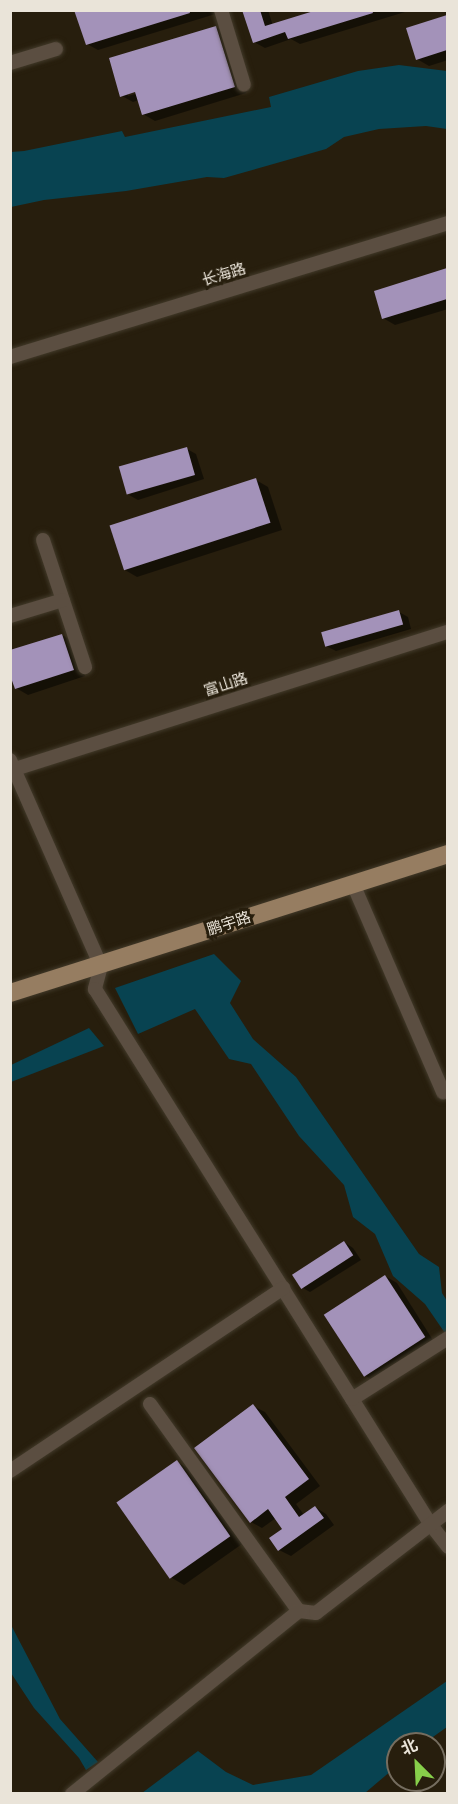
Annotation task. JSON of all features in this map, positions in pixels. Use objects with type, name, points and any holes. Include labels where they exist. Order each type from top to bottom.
[{"type":"main road","name":"鹏宇路","points":[[10,993],[101,966],[447,854]]},
{"type":"street","points":[[221,10],[244,85]]},
{"type":"street","points":[[10,63],[56,49]]},
{"type":"street","name":"长海路","points":[[10,357],[447,223]]},
{"type":"street","points":[[43,540],[85,667]]},
{"type":"street","points":[[10,616],[63,600]]},
{"type":"street","name":"富山路","points":[[13,764],[447,632]]},
{"type":"street","points":[[13,764],[101,966],[95,989],[447,1547]]},
{"type":"street","points":[[353,884],[443,1092]]},
{"type":"street","points":[[10,1471],[283,1288]]},
{"type":"street","points":[[352,1399],[445,1340]]},
{"type":"street","points":[[150,1404],[299,1611]]},
{"type":"street","points":[[72,1794],[299,1611],[316,1613],[447,1511]]},
{"type":"water","points":[[399,65],[447,71],[447,129],[426,126],[379,129],[344,137],[326,149],[224,178],[207,177],[126,191],[44,200],[11,207],[11,152],[122,131],[125,137],[271,107],[269,97],[358,71]]},
{"type":"water","points":[[214,954],[241,981],[230,1003],[253,1039],[296,1077],[419,1254],[439,1267],[442,1293],[447,1301],[447,1336],[425,1304],[393,1276],[375,1234],[353,1217],[344,1185],[299,1136],[251,1064],[229,1059],[195,1009],[138,1034],[115,988]]},
{"type":"water","points":[[89,1028],[104,1046],[11,1082],[11,1065]]},
{"type":"water","points":[[10,1623],[60,1719],[98,1762],[86,1770],[79,1758],[34,1708],[11,1673]]},
{"type":"water","points":[[447,1681],[447,1727],[440,1732],[386,1732],[386,1775],[365,1793],[142,1793],[198,1751],[226,1772],[253,1785],[311,1775]]},
{"type":"building","points":[[74,10],[189,10],[190,13],[86,45]]},
{"type":"building","points":[[242,10],[260,10],[265,26],[317,10],[372,10],[373,13],[288,39],[285,32],[253,43]]},
{"type":"building","points":[[447,15],[447,50],[416,60],[406,28]]},
{"type":"building","points":[[216,26],[235,87],[142,115],[135,92],[120,97],[109,58]]},
{"type":"building","points":[[447,268],[447,299],[382,319],[374,291]]},
{"type":"building","points":[[187,447],[195,475],[127,494],[119,467]]},
{"type":"building","points":[[256,478],[271,523],[124,570],[110,526]]},
{"type":"building","points":[[399,610],[403,624],[325,647],[321,632]]},
{"type":"building","points":[[62,634],[74,670],[15,689],[10,675],[10,650]]},
{"type":"building","points":[[344,1241],[353,1255],[301,1289],[292,1275]]},
{"type":"building","points":[[385,1275],[425,1337],[364,1377],[324,1315]]},
{"type":"building","points":[[253,1404],[309,1479],[285,1497],[299,1517],[315,1506],[324,1518],[278,1551],[269,1538],[282,1529],[268,1509],[250,1523],[194,1448]]},
{"type":"building","points":[[177,1460],[230,1536],[170,1579],[116,1502]]}]
